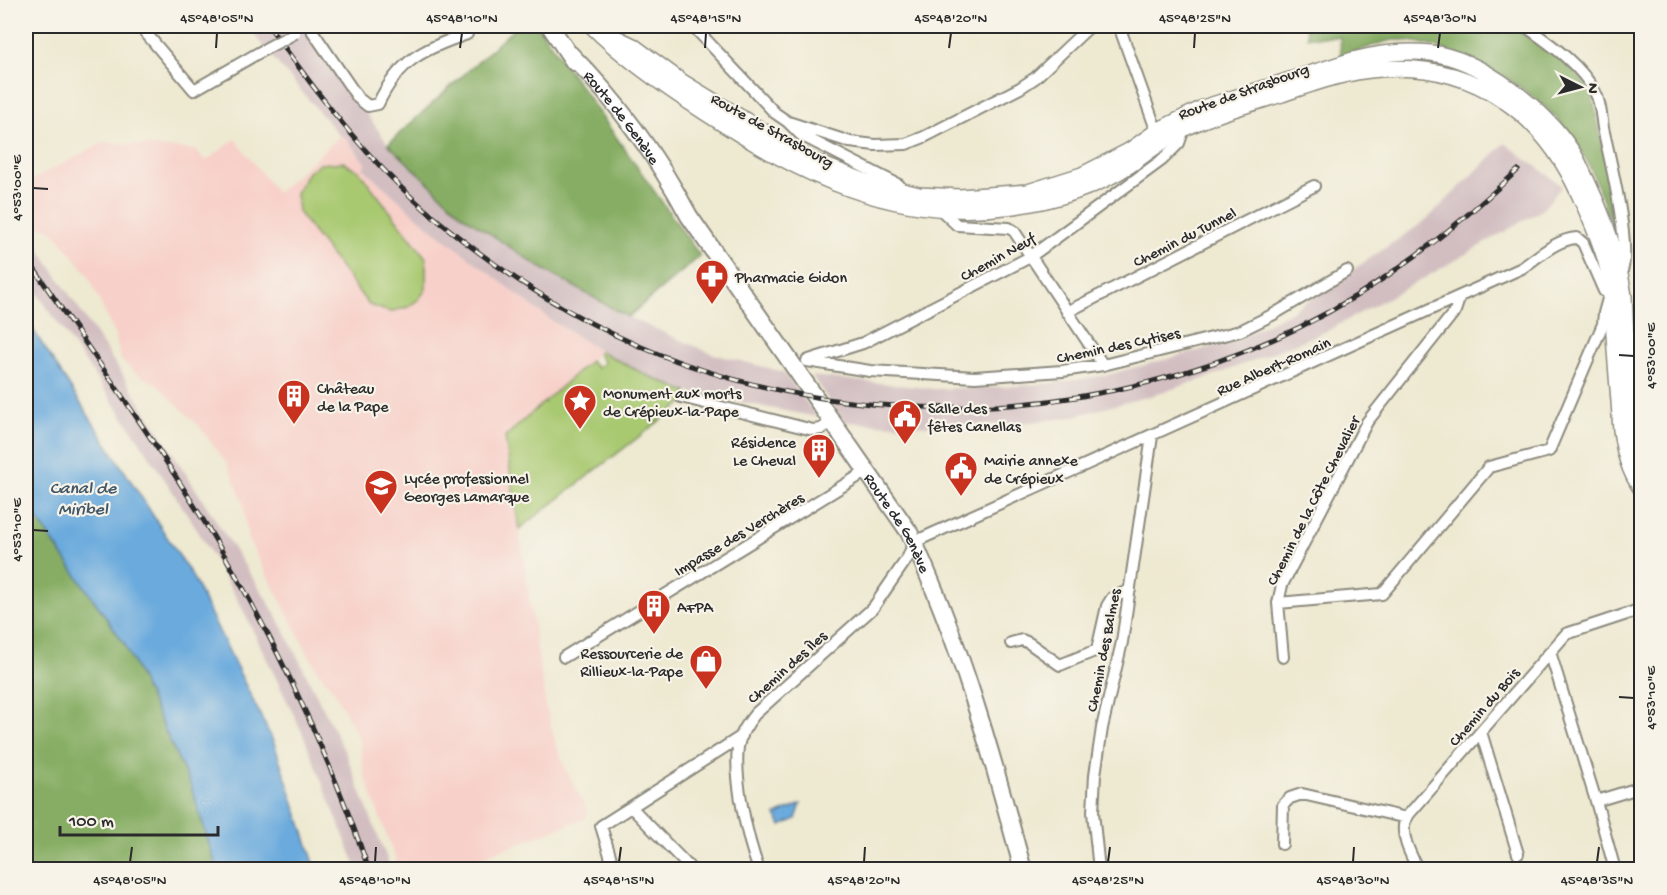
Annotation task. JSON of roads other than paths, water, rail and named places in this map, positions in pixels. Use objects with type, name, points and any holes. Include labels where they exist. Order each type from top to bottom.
[{"type":"main road","name":"Route de Genève","points":[[550,26],[570,54],[584,81],[667,194],[689,216],[801,364],[833,421],[909,532],[964,669],[989,744],[1023,870]]},
{"type":"main road","name":"Route de Strasbourg","points":[[592,26],[681,97],[775,155],[820,178],[862,194],[941,210],[1011,207],[1066,194],[1106,178],[1126,167],[1159,137],[1203,108],[1378,53],[1431,53],[1453,59],[1512,90],[1544,115],[1572,151],[1595,199],[1612,241],[1621,274],[1615,296],[1621,430],[1624,452],[1641,490]]},
{"type":"main road","name":"Route de Strasbourg","points":[[601,26],[682,82],[812,161],[866,182],[919,195],[960,198],[1028,192],[1082,175],[1159,137],[1252,103],[1332,78],[1365,71],[1429,69],[1489,90],[1517,108],[1557,152],[1589,216],[1606,260],[1615,296],[1631,435],[1641,466]]},
{"type":"street","points":[[140,26],[194,90],[308,26],[358,98],[368,106],[378,104],[387,86],[416,56],[425,50],[467,34]]},
{"type":"street","points":[[693,26],[775,113],[801,135],[919,195]]},
{"type":"street","points":[[788,122],[850,142],[875,145],[906,144],[1020,88],[1035,78],[1090,26]]},
{"type":"street","points":[[1119,26],[1159,137]]},
{"type":"street","points":[[1525,26],[1564,56],[1596,92],[1618,195],[1624,245],[1624,268],[1621,274]]},
{"type":"street","name":"Chemin Neuf","points":[[801,364],[863,343],[1030,257],[1162,160],[1179,143],[1184,129]]},
{"type":"street","name":"Chemin du Tunnel","points":[[1068,312],[1314,186]]},
{"type":"street","points":[[941,210],[957,225],[1009,228],[1014,231],[1103,365]]},
{"type":"street","name":"Rue Albert-Romain","points":[[914,542],[1522,268],[1558,243],[1570,238],[1577,238],[1583,243],[1605,291],[1615,296]]},
{"type":"street","name":"Chemin des Cytises","points":[[801,364],[870,371],[975,377],[1062,372],[1103,365],[1240,331],[1347,272]]},
{"type":"street","name":"Chemin de la Côte Chevalier","points":[[1283,657],[1278,603],[1282,585],[1367,422],[1455,310],[1460,296]]},
{"type":"street","name":"Chemin de la Côte Chevalier","points":[[1278,603],[1382,594],[1489,467],[1549,451],[1603,324],[1604,313],[1615,296]]},
{"type":"street","points":[[681,397],[813,430],[821,429],[833,421]]},
{"type":"street","name":"Chemin des Balmes","points":[[1099,870],[1093,812],[1095,775],[1102,728],[1122,642],[1152,436]]},
{"type":"street","name":"Impasse des Verchères","points":[[564,657],[867,471]]},
{"type":"street","name":"Chemin des Îles","points":[[759,870],[745,824],[738,770],[738,746],[745,727],[754,714],[873,608],[908,557],[914,542]]},
{"type":"street","points":[[1011,643],[1022,640],[1029,643],[1060,665],[1097,650],[1107,606],[1112,598],[1130,590]]},
{"type":"street","name":"Chemin du Bois","points":[[1407,818],[1566,634],[1641,609]]},
{"type":"street","points":[[1550,652],[1615,870]]},
{"type":"street","points":[[1481,732],[1518,854]]},
{"type":"street","points":[[618,870],[612,862],[601,826],[742,736]]},
{"type":"street","points":[[1596,801],[1641,787]]},
{"type":"street","points":[[1282,844],[1283,805],[1290,798],[1302,794],[1407,818],[1404,826],[1406,839],[1418,870]]},
{"type":"street","points":[[631,807],[692,870]]},
{"type":"water","name":"Canal de Miribel","points":[[26,319],[191,574],[274,743],[316,869],[217,869],[191,786],[124,643],[26,503]]},
{"type":"water","points":[[801,804],[796,819],[781,826],[776,815]]},
{"type":"railway","points":[[269,26],[326,103],[388,174],[435,218],[522,283],[585,320],[685,364],[761,386],[838,400],[917,407],[996,406],[1075,397],[1152,381],[1227,358],[1300,327],[1387,276],[1467,215],[1518,170]]},
{"type":"railway","points":[[26,257],[166,461],[243,588],[312,726],[369,870]]},
{"type":"place","name":"Pharmacie Gidon","points":[[712,305]]},
{"type":"place","name":"Château de la Pape","points":[[294,425]]},
{"type":"place","name":"Monument aux morts de Crépieux-la-Pape","points":[[580,430]]},
{"type":"place","name":"Salle des fêtes Canellas","points":[[905,445]]},
{"type":"place","name":"Résidence Le Cheval","points":[[819,479]]},
{"type":"place","name":"Mairie annexe de Crépieux","points":[[961,497]]},
{"type":"place","name":"Lycée professionnel Georges Lamarque","points":[[381,515]]},
{"type":"place","name":"AFPA","points":[[654,635]]},
{"type":"place","name":"Ressourcerie de Rillieux-la-Pape","points":[[706,690]]}]
